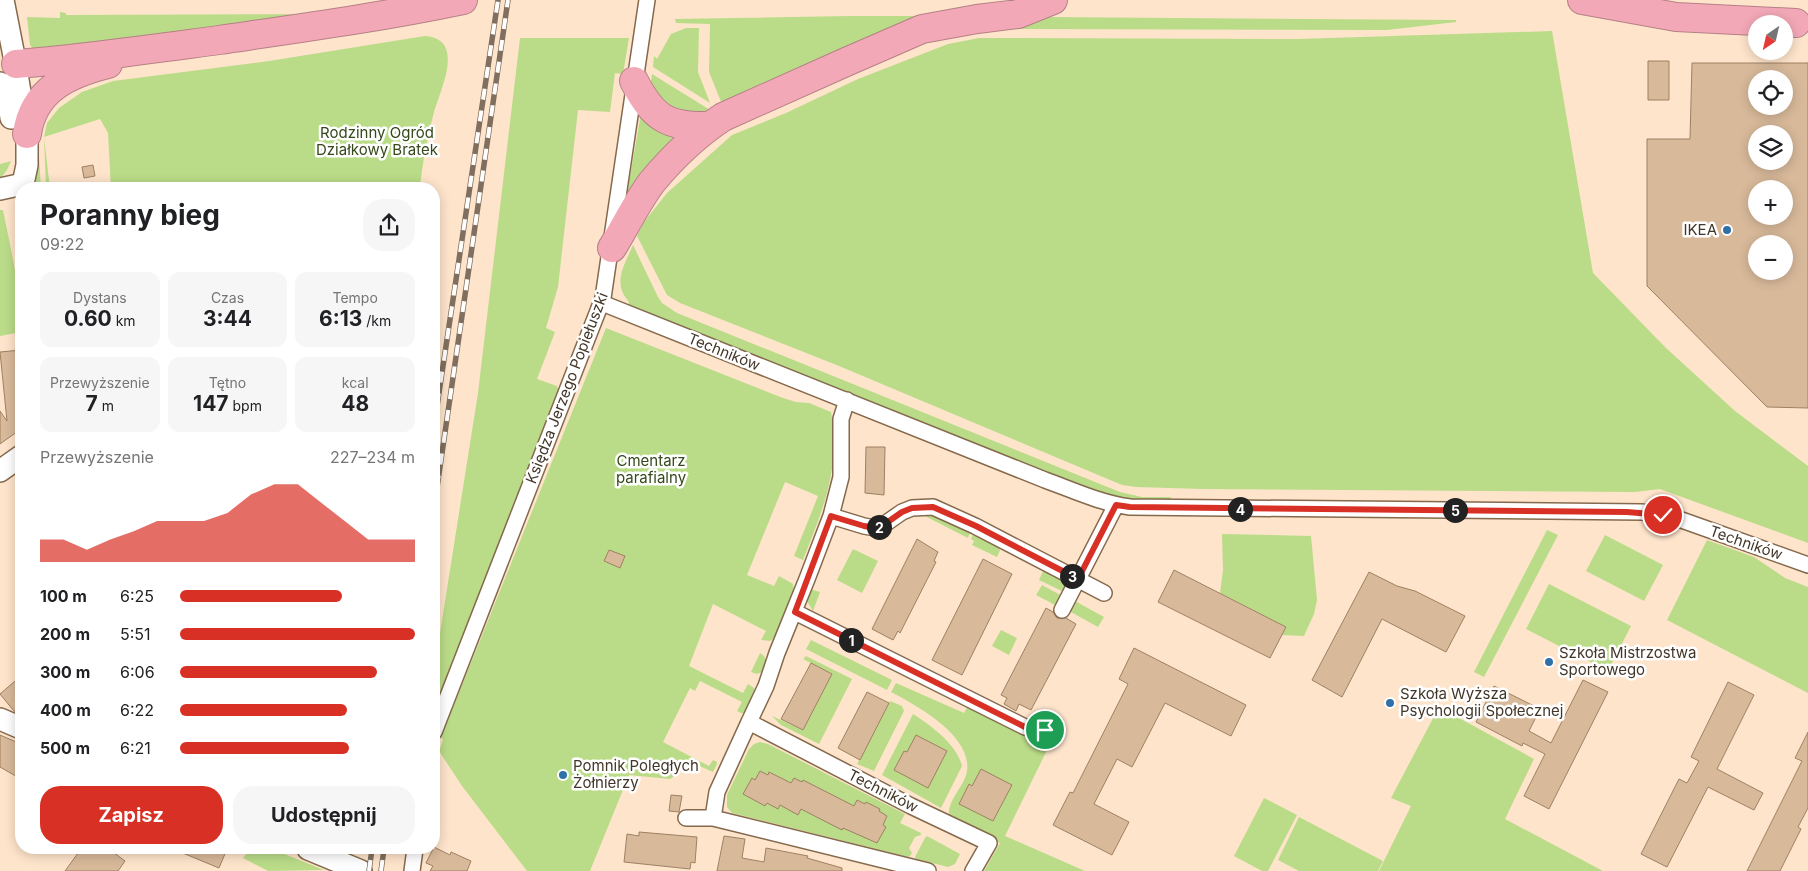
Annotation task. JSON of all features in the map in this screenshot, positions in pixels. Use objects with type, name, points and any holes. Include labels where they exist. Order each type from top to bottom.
[{"type":"highway","points":[[5,71],[309,27],[416,10],[463,0]]},
{"type":"highway","points":[[612,248],[652,183],[672,160],[709,126],[723,117],[922,29],[1018,14],[1053,0]]},
{"type":"highway","points":[[1582,0],[1676,17],[1802,24]]},
{"type":"highway","points":[[26,134],[33,110],[42,97],[57,85],[85,71],[163,48]]},
{"type":"highway","points":[[634,81],[644,100],[655,112],[670,123],[688,127],[709,126]]},
{"type":"street","name":"Księdza Jerzego Popiełuszki","points":[[440,717],[602,303],[612,248],[634,81],[647,0]]},
{"type":"street","points":[[2,13],[8,97],[18,172],[22,182]]},
{"type":"street","points":[[5,71],[26,134],[28,165],[25,182]]},
{"type":"street","points":[[0,190],[15,188]]},
{"type":"street","name":"Techników","points":[[602,303],[1045,480],[1100,501],[1116,505],[1130,507],[1642,512],[1676,518],[1808,565]]},
{"type":"street","points":[[713,818],[717,792],[766,686],[777,653],[795,612],[831,516],[841,477],[841,419],[846,400]]},
{"type":"street","points":[[0,470],[15,460]]},
{"type":"street","points":[[1062,610],[1116,505]]},
{"type":"street","points":[[831,516],[875,528],[882,526],[902,512],[912,508],[933,507],[976,526],[1104,593]]},
{"type":"street","points":[[795,612],[1025,727],[1045,730]]},
{"type":"street","points":[[0,719],[15,725]]},
{"type":"street","name":"Techników","points":[[749,722],[911,806],[989,843],[973,871]]},
{"type":"street","points":[[686,818],[713,818],[928,871]]},
{"type":"street","points":[[322,854],[349,864]]},
{"type":"street","points":[[412,871],[414,854]]},
{"type":"green space","points":[[60,12],[66,13],[66,15],[347,14],[35,51],[30,45],[27,17],[60,18]]},
{"type":"green space","points":[[938,16],[724,109],[709,72],[710,24],[676,23],[675,19]]},
{"type":"green space","points":[[1050,17],[1456,20],[1456,22],[1387,30],[1018,29],[957,34],[914,47],[733,125],[731,121],[873,58],[932,36],[972,26]]},
{"type":"green space","points":[[686,28],[699,28],[698,72],[710,103],[653,67],[654,56],[657,59],[671,34]]},
{"type":"green space","points":[[1552,31],[1593,273],[1666,348],[1735,411],[1808,466],[1808,543],[1660,489],[1635,492],[1202,489],[1122,485],[839,366],[680,303],[667,295],[637,236],[644,222],[667,193],[732,135],[786,113],[858,79],[948,44],[979,38],[1298,39]]},
{"type":"green space","name":"Rodzinny Ogród Działkowy Bratek","points":[[425,36],[438,39],[445,47],[448,57],[444,82],[427,143],[421,182],[111,182],[108,133],[100,119],[44,137],[47,123],[59,108],[82,92],[113,81],[269,61]]},
{"type":"green space","points":[[520,38],[629,38],[623,74],[615,73],[610,112],[578,110],[558,287],[546,328],[555,332],[537,379],[557,386],[559,392],[440,696],[440,633],[478,393]]},
{"type":"green space","points":[[652,74],[715,113],[686,121],[650,90]]},
{"type":"green space","points":[[643,111],[687,132],[626,199],[640,119]]},
{"type":"green space","points":[[44,137],[49,182],[46,182]]},
{"type":"green space","points":[[38,140],[41,182],[36,182],[35,170]]},
{"type":"green space","points":[[11,161],[7,170],[0,179],[0,164]]},
{"type":"green space","points":[[0,210],[3,210],[15,271],[15,333],[0,336]]},
{"type":"green space","points":[[633,245],[658,297],[662,303],[677,313],[1120,492],[1142,497],[1171,497],[1170,502],[1133,500],[1102,494],[628,306],[629,302],[621,288],[620,281],[623,267]]},
{"type":"green space","name":"Cmentarz parafialny","points":[[606,328],[783,398],[809,403],[831,412],[834,452],[832,470],[823,506],[803,560],[794,556],[818,496],[785,482],[747,575],[774,586],[779,576],[793,584],[794,594],[776,637],[770,641],[761,640],[766,631],[713,604],[689,666],[743,693],[748,684],[754,688],[756,693],[748,713],[737,711],[742,702],[700,681],[695,691],[690,688],[663,742],[709,766],[713,760],[717,762],[713,772],[686,760],[683,765],[680,764],[670,779],[629,775],[590,871],[527,871],[462,786],[440,753],[443,740],[441,737]]},
{"type":"green space","points":[[921,514],[937,516],[970,532],[968,538]]},
{"type":"green space","points":[[1547,530],[1558,535],[1484,677],[1474,672]]},
{"type":"green space","points":[[973,534],[998,546],[1000,550],[997,557],[972,545],[974,541],[971,539]]},
{"type":"green space","points":[[1222,534],[1311,536],[1317,600],[1314,614],[1304,636],[1282,635],[1286,627],[1220,593],[1223,570]]},
{"type":"green space","points":[[1605,535],[1663,565],[1644,601],[1586,571]]},
{"type":"green space","points":[[1707,540],[1754,557],[1785,578],[1808,587],[1808,693],[1667,620]]},
{"type":"green space","points":[[853,549],[878,561],[862,593],[837,580]]},
{"type":"green space","points":[[1044,569],[1068,581],[1070,587],[1066,593],[1039,580]]},
{"type":"green space","points":[[1549,584],[1631,626],[1608,671],[1526,629]]},
{"type":"green space","points":[[1042,585],[1064,597],[1059,607],[1036,595]]},
{"type":"green space","points":[[810,589],[820,592],[813,611],[807,601]]},
{"type":"green space","points":[[1075,601],[1104,617],[1098,627],[1069,611]]},
{"type":"green space","points":[[1001,630],[1017,638],[1009,655],[992,646]]},
{"type":"green space","points":[[811,640],[892,680],[887,690],[806,649]]},
{"type":"green space","points":[[760,653],[764,656],[767,663],[762,672],[757,674],[751,672]]},
{"type":"green space","points":[[806,656],[852,679],[819,744],[781,725],[772,716],[803,730],[832,674],[803,659]]},
{"type":"green space","points":[[896,683],[964,713],[969,704],[1049,746],[1005,836],[1085,871],[984,871],[1000,843],[949,816],[952,801],[965,778],[967,764],[964,750],[944,726],[916,706],[891,692]]},
{"type":"green space","points":[[890,701],[902,706],[904,711],[874,771],[857,764]]},
{"type":"green space","points":[[1439,707],[1534,759],[1505,819],[1603,871],[1379,871],[1411,806],[1391,798]]},
{"type":"green space","points":[[913,714],[935,729],[949,743],[955,750],[962,766],[941,808],[882,775]]},
{"type":"green space","points":[[760,742],[768,744],[905,814],[900,823],[921,833],[921,835],[915,837],[909,848],[912,853],[910,856],[732,813],[727,807],[727,795],[749,749],[754,744]]},
{"type":"green space","points":[[1264,798],[1297,815],[1268,871],[1262,871],[1234,856]]},
{"type":"green space","points":[[1299,817],[1383,861],[1378,871],[1299,871],[1278,860]]},
{"type":"green space","points":[[927,836],[960,854],[955,864],[948,867],[916,859],[915,857]]},
{"type":"green space","points":[[246,854],[284,854],[324,870],[268,871],[243,858]]},
{"type":"building","points":[[1648,61],[1669,61],[1669,100],[1648,100]]},
{"type":"building","name":"IKEA","points":[[1692,63],[1808,63],[1808,408],[1767,407],[1647,286],[1647,139],[1690,139]]},
{"type":"building","points":[[93,165],[95,176],[84,178],[82,167]]},
{"type":"building","points":[[15,351],[15,433],[0,444],[0,411],[7,421],[0,352]]},
{"type":"building","points":[[866,447],[885,447],[884,495],[865,493]]},
{"type":"building","points":[[917,539],[938,552],[934,561],[936,562],[900,633],[898,631],[893,640],[872,629]]},
{"type":"building","points":[[609,550],[625,556],[620,568],[604,561]]},
{"type":"building","points":[[983,559],[1012,574],[962,675],[932,660]]},
{"type":"building","points":[[1174,570],[1286,627],[1270,658],[1158,602]]},
{"type":"building","points":[[1369,572],[1397,586],[1415,591],[1465,616],[1446,652],[1382,619],[1342,697],[1312,680]]},
{"type":"building","points":[[1046,608],[1053,612],[1057,618],[1066,618],[1076,624],[1031,710],[1019,704],[1016,711],[1004,704],[1007,698],[1001,695]]},
{"type":"building","points":[[1134,648],[1246,705],[1231,736],[1165,703],[1132,767],[1117,759],[1094,804],[1129,822],[1112,855],[1053,825],[1070,792],[1073,793],[1128,684],[1119,679]]},
{"type":"building","points":[[811,663],[832,674],[803,730],[781,719]]},
{"type":"building","points":[[1583,680],[1608,692],[1549,809],[1524,796],[1545,754],[1523,743],[1522,746],[1476,722],[1494,686],[1540,709],[1529,731],[1551,743]]},
{"type":"building","points":[[15,681],[15,712],[14,711],[0,694]]},
{"type":"building","points":[[1728,682],[1754,695],[1717,769],[1763,793],[1754,810],[1708,787],[1667,867],[1641,854],[1679,779],[1687,783],[1699,761],[1691,757]]},
{"type":"building","points":[[867,692],[889,703],[860,760],[838,748]]},
{"type":"building","points":[[1808,732],[1808,808],[1798,827],[1801,829],[1780,871],[1747,871],[1802,761],[1795,758]]},
{"type":"building","points":[[0,735],[15,741],[15,776],[0,767]]},
{"type":"building","points":[[916,735],[947,751],[928,788],[894,770],[904,751],[907,752]]},
{"type":"building","points":[[981,769],[1012,785],[993,821],[959,804],[969,784],[972,786]]},
{"type":"building","points":[[760,771],[768,775],[769,772],[791,783],[794,778],[802,782],[803,780],[854,806],[857,800],[865,804],[866,802],[880,809],[879,811],[887,816],[883,825],[886,827],[877,843],[843,828],[842,830],[801,809],[798,815],[780,805],[778,809],[767,803],[765,806],[743,794],[752,778],[755,780]]},
{"type":"building","points":[[671,795],[682,796],[679,812],[669,811]]},
{"type":"building","points":[[639,832],[697,837],[695,863],[691,862],[690,869],[624,862],[627,834],[639,836]]},
{"type":"building","points":[[724,836],[745,839],[742,858],[764,862],[766,848],[808,856],[807,858],[842,868],[842,871],[717,871]]},
{"type":"building","points":[[440,850],[450,855],[451,852],[471,861],[467,871],[430,871],[433,866],[426,863],[430,854],[440,854]]},
{"type":"building","points":[[77,854],[116,854],[125,861],[118,871],[65,871]]},
{"type":"building","points":[[185,854],[225,854],[219,868]]},
{"type":"railway","points":[[440,386],[498,0]]},
{"type":"railway","points":[[440,467],[508,0]]},
{"type":"railway","points":[[369,871],[371,854]]},
{"type":"railway","points":[[381,871],[383,854]]},
{"type":"place","name":"IKEA","points":[[1727,230]]},
{"type":"place","name":"Szkoła Mistrzostwa Sportowego","points":[[1549,662]]},
{"type":"place","name":"Szkoła Wyższa Psychologii Społecznej","points":[[1390,703]]},
{"type":"place","name":"Pomnik Poległych Żołnierzy","points":[[563,775]]},
{"type":"route","points":[[1045,730],[1025,727],[795,612],[831,516],[875,528],[882,526],[902,512],[912,508],[933,507],[976,526],[1078,579],[1116,505],[1130,507],[1627,512],[1663,515]]}]
